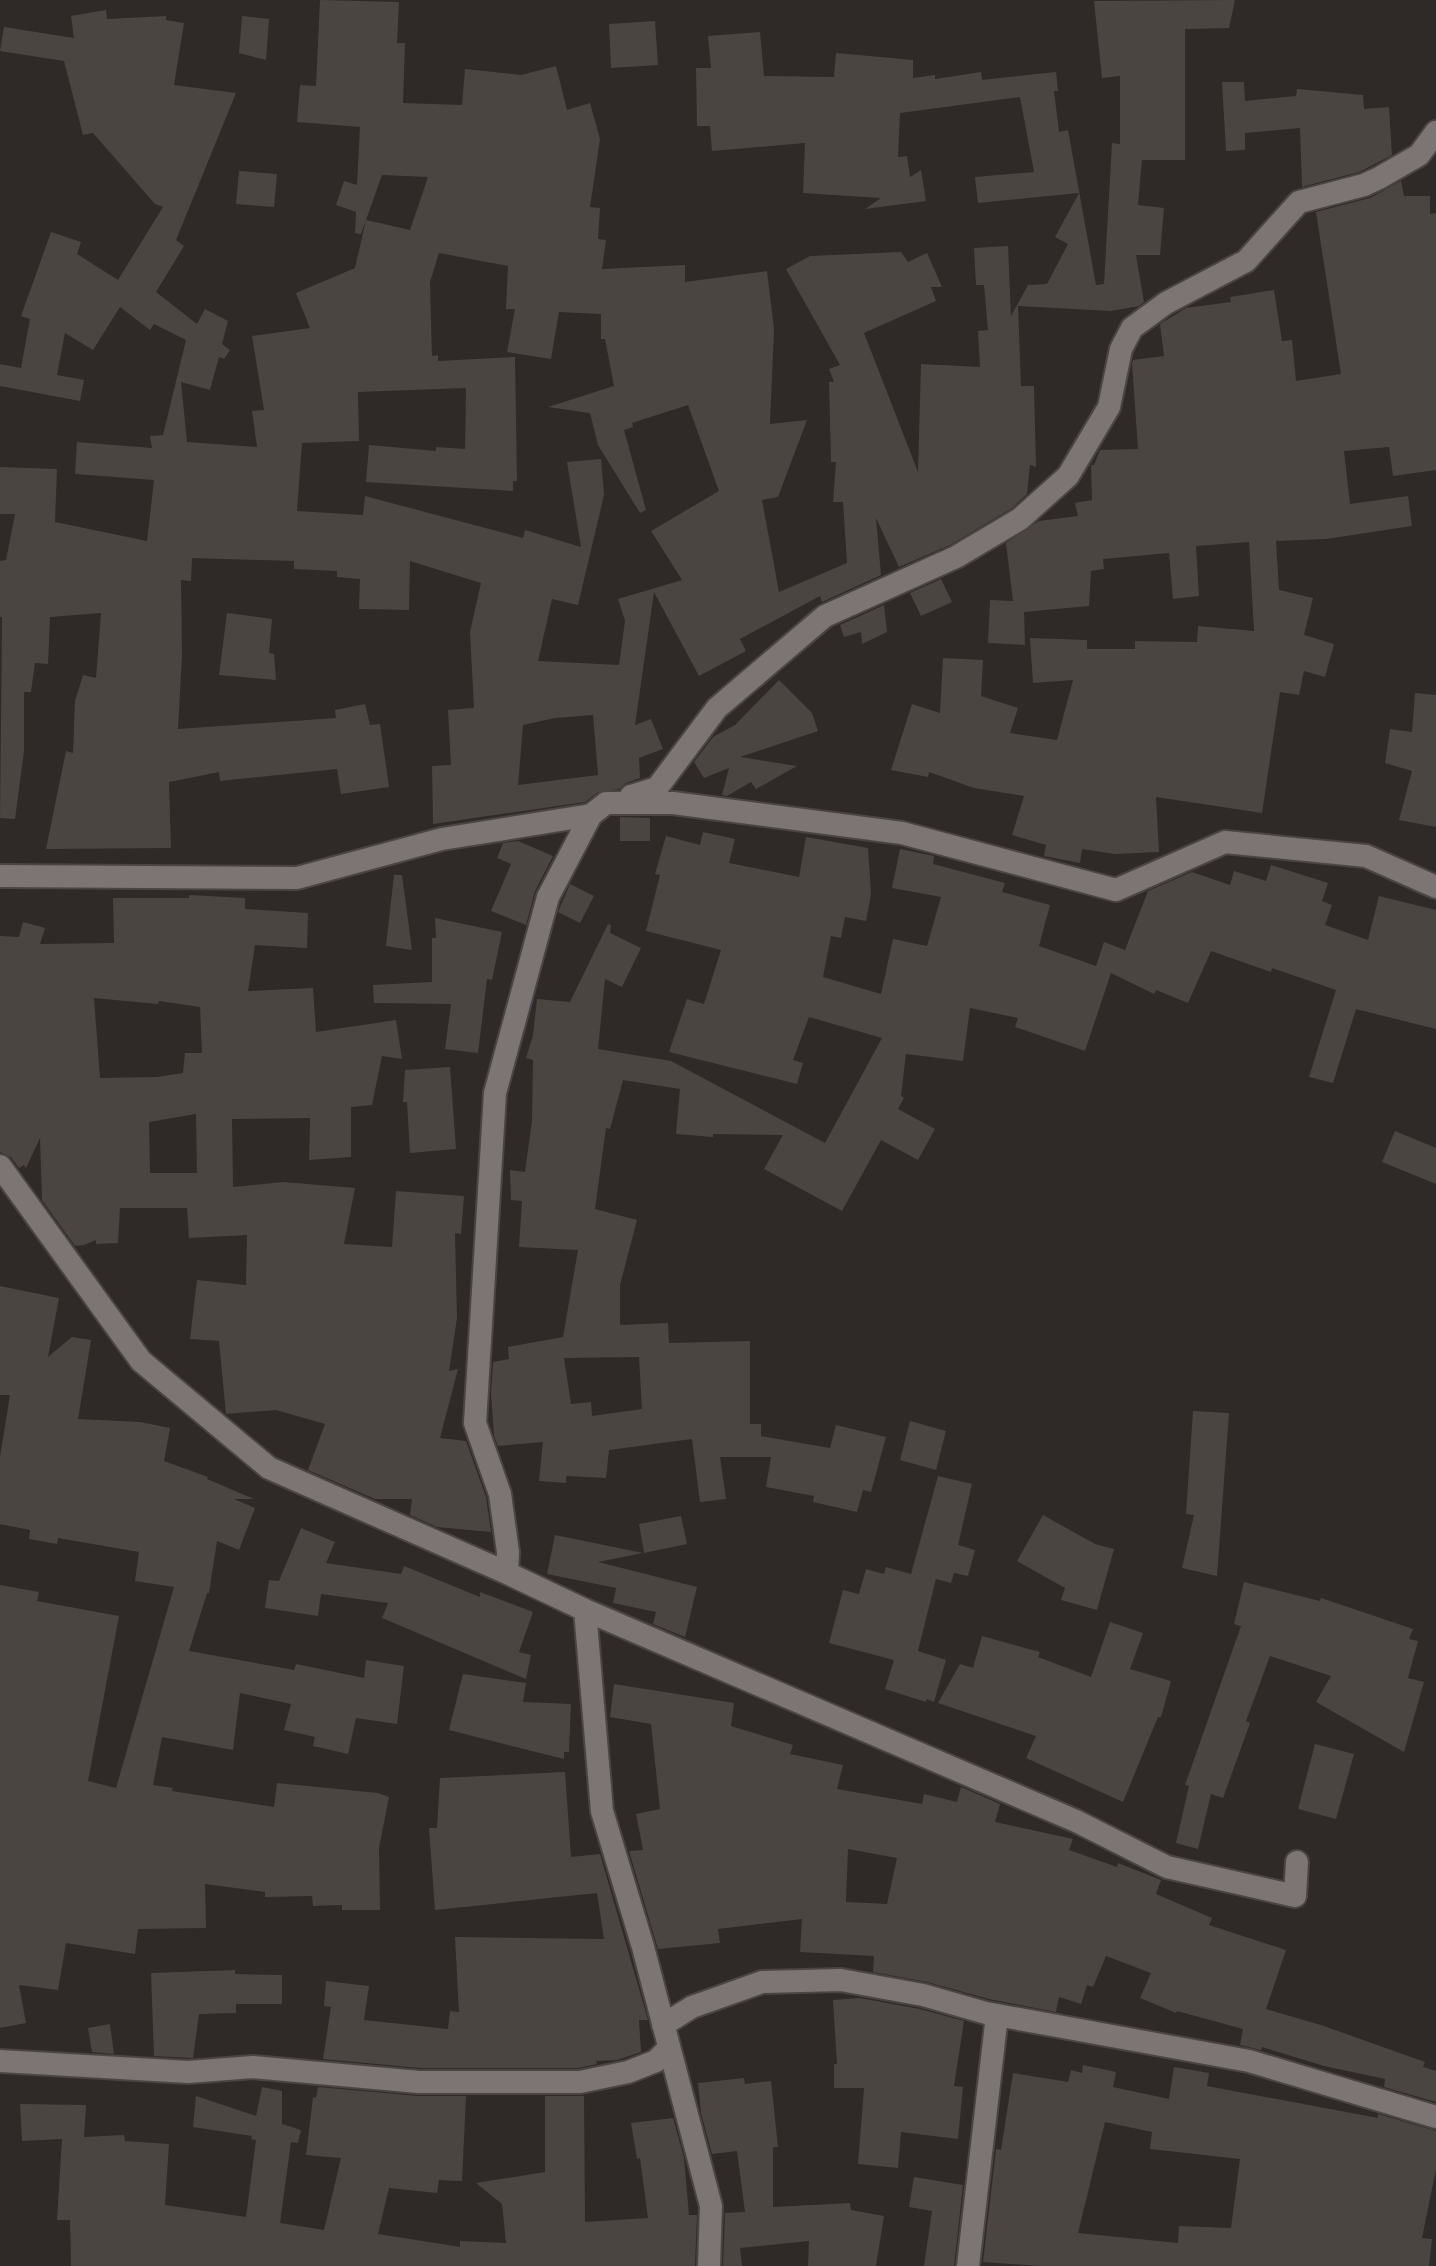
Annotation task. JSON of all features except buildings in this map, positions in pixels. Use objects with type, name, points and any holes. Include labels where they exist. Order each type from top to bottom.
[{"type":"street","points":[[507,1573],[508,1552],[500,1494],[475,1423],[495,1093],[548,897],[599,809],[657,788],[717,708],[825,616],[956,557],[1020,519],[1068,476],[1109,407],[1121,349],[1132,328],[1166,303],[1246,261],[1299,202],[1379,178],[1419,155],[1436,132]]},
{"type":"street","points":[[0,876],[297,878],[442,839],[599,809],[673,803],[902,833],[1116,890],[1225,842],[1366,856],[1436,887]]},
{"type":"street","points":[[0,1166],[141,1361],[269,1468],[585,1610],[1076,1821],[1167,1867],[1295,1896],[1297,1862]]},
{"type":"street","points":[[585,1610],[602,1811],[711,2206],[709,2266]]},
{"type":"street","points":[[663,2025],[692,2007],[762,1982],[841,1980],[923,1995],[997,2015],[1249,2061],[1436,2117]]},
{"type":"street","points":[[968,2266],[997,2015]]},
{"type":"street","points":[[0,2061],[188,2072],[253,2067],[419,2082],[580,2082],[628,2072],[656,2061],[669,2048]]}]
